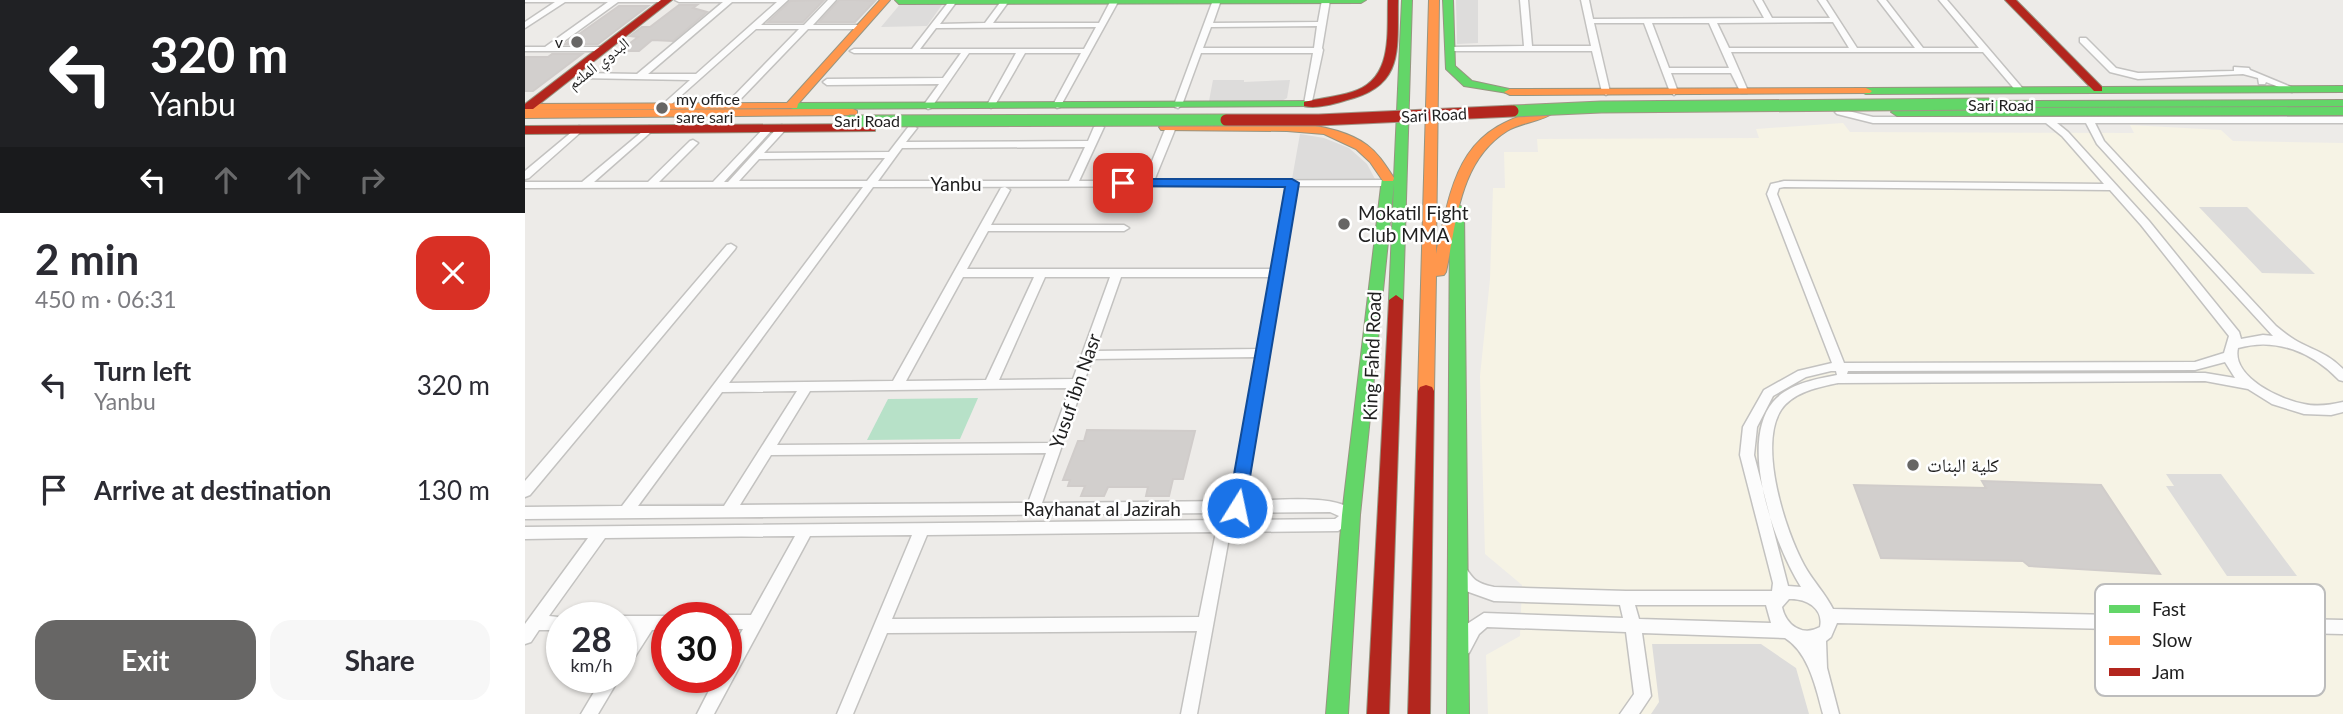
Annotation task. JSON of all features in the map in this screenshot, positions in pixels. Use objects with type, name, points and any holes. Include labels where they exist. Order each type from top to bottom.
[{"type":"main road","name":"البدوي الملثم","points":[[529,111],[581,76],[667,0]]},
{"type":"main road","name":"البدوي الملثم","points":[[529,111],[604,49],[679,0]]},
{"type":"main road","points":[[798,106],[885,0]]},
{"type":"main road","points":[[798,106],[827,82],[899,0],[1361,0]]},
{"type":"main road","points":[[529,111],[729,106],[1308,104],[1338,100],[1374,86],[1387,74],[1393,0]]},
{"type":"main road","points":[[1391,49],[1406,0]]},
{"type":"main road","name":"King Fahd Road","points":[[1377,714],[1385,594],[1406,0]]},
{"type":"main road","points":[[1421,714],[1434,0]]},
{"type":"main road","points":[[1433,55],[1448,0]]},
{"type":"main road","points":[[1448,0],[1450,67],[1461,80],[1489,90],[2020,90],[2086,85],[2195,90]]},
{"type":"main road","points":[[1999,0],[2086,85]]},
{"type":"main road","points":[[2010,0],[2086,85]]},
{"type":"main road","points":[[1991,100],[2195,90],[2261,83],[2292,89],[2343,89]]},
{"type":"main road","name":"Sari Road","points":[[1991,100],[2343,96]]},
{"type":"main road","name":"Sari Road","points":[[529,111],[851,117],[1332,111],[1554,100],[2343,103]]},
{"type":"main road","points":[[1458,714],[1458,176],[1500,130],[1514,120],[1539,114],[2343,111]]},
{"type":"main road","points":[[525,130],[1283,127],[1328,131],[1360,144],[1380,164],[1387,183],[1351,515],[1337,714]]},
{"type":"main road","points":[[1427,326],[1457,188]]},
{"type":"street","points":[[525,0],[667,0]]},
{"type":"street","points":[[525,26],[563,0]]},
{"type":"street","points":[[547,50],[615,0]]},
{"type":"street","points":[[665,107],[784,0],[679,0]]},
{"type":"street","points":[[639,77],[730,0]]},
{"type":"street","points":[[729,106],[832,0]]},
{"type":"street","points":[[1056,105],[1115,0]]},
{"type":"street","points":[[1308,104],[1326,0]]},
{"type":"street","points":[[1524,0],[1528,49]]},
{"type":"street","points":[[1585,0],[1607,92]]},
{"type":"street","points":[[1758,0],[1769,20]]},
{"type":"street","points":[[1822,0],[1854,49]]},
{"type":"street","points":[[1882,0],[1921,50]]},
{"type":"street","points":[[1943,0],[2020,90]]},
{"type":"street","points":[[914,51],[953,1]]},
{"type":"street","points":[[987,26],[1005,1]]},
{"type":"street","points":[[1178,105],[1217,1]]},
{"type":"street","points":[[1712,20],[1744,91]]},
{"type":"street","points":[[1590,21],[1835,20]]},
{"type":"street","points":[[1647,21],[1674,92]]},
{"type":"street","points":[[1208,25],[1322,24]]},
{"type":"street","points":[[932,26],[1101,25]]},
{"type":"street","points":[[754,27],[861,27]]},
{"type":"street","points":[[2083,40],[2113,70],[2138,76],[2237,73],[2245,70],[2261,83]]},
{"type":"street","points":[[1450,49],[1596,48]]},
{"type":"street","points":[[525,49],[604,49]]},
{"type":"street","points":[[1198,51],[1319,50]]},
{"type":"street","points":[[1725,50],[1985,50]]},
{"type":"street","points":[[854,51],[1087,51]]},
{"type":"street","points":[[928,106],[967,51]]},
{"type":"street","points":[[991,106],[1022,51]]},
{"type":"street","points":[[1666,71],[1734,71]]},
{"type":"street","points":[[581,76],[698,77]]},
{"type":"street","points":[[827,82],[946,81]]},
{"type":"street","points":[[1840,112],[1873,120],[2343,120]]},
{"type":"street","points":[[2050,122],[2073,142],[2113,187],[2235,335],[2232,350],[2235,370],[2250,385],[2299,408],[2323,411],[2343,407]]},
{"type":"street","points":[[2090,122],[2100,142],[2272,329],[2293,345]]},
{"type":"street","points":[[1072,184],[1100,127]]},
{"type":"street","points":[[1148,183],[1171,127]]},
{"type":"street","points":[[720,188],[757,156],[776,128]]},
{"type":"street","points":[[720,188],[776,128]]},
{"type":"street","points":[[626,512],[912,128]]},
{"type":"street","points":[[525,176],[579,129]]},
{"type":"street","points":[[583,185],[649,129]]},
{"type":"street","points":[[650,185],[693,142]]},
{"type":"street","points":[[2073,142],[2100,142]]},
{"type":"street","points":[[757,156],[1091,144]]},
{"type":"street","points":[[2094,166],[2123,166]]},
{"type":"street","name":"Yanbu","points":[[867,188],[1148,183],[1292,186]]},
{"type":"street","name":"Yanbu","points":[[525,192],[720,188],[1005,190],[1387,183]]},
{"type":"street","name":"Yanbu","points":[[525,185],[720,188]]},
{"type":"street","points":[[1237,508],[1292,186]]},
{"type":"street","points":[[1842,373],[1772,194],[1775,186],[2113,187]]},
{"type":"street","points":[[897,386],[1005,190]]},
{"type":"street","points":[[2144,223],[2175,224]]},
{"type":"street","points":[[984,228],[1123,228]]},
{"type":"street","points":[[525,491],[731,247]]},
{"type":"street","points":[[959,273],[1277,273]]},
{"type":"street","points":[[990,385],[1041,273]]},
{"type":"street","name":"Yusuf ibn Nasr","points":[[1033,509],[1117,273]]},
{"type":"street","points":[[2049,373],[2195,366],[2232,350],[2248,339],[2269,339],[2293,345],[2323,358],[2343,362]]},
{"type":"street","points":[[1088,355],[1263,353]]},
{"type":"street","points":[[2323,358],[2343,377]]},
{"type":"street","points":[[1457,658],[1473,629],[1484,620],[1633,625],[1818,638],[1825,633],[1829,626],[1827,612],[1795,562],[1768,472],[1765,441],[1770,419],[1777,406],[1813,384],[1842,373]]},
{"type":"street","points":[[1819,668],[1774,614],[1781,583],[1747,455],[1750,427],[1768,393],[1802,374],[1842,373],[2049,373],[2205,377],[2250,385]]},
{"type":"street","points":[[718,388],[1078,383]]},
{"type":"street","points":[[728,512],[806,387]]},
{"type":"street","points":[[767,450],[1055,448]]},
{"type":"street","name":"Rayhanat al Jazirah","points":[[525,513],[1331,506],[1351,515],[1338,525],[525,533]]},
{"type":"street","points":[[669,531],[684,512]]},
{"type":"street","points":[[1189,714],[1224,526]]},
{"type":"street","points":[[845,714],[922,529]]},
{"type":"street","points":[[742,646],[806,530]]},
{"type":"street","points":[[525,637],[601,532]]},
{"type":"street","points":[[1457,569],[1471,586],[1493,594],[1626,598],[1778,598],[1795,592],[1806,594],[1827,612],[2095,620]]},
{"type":"street","points":[[1626,598],[1633,625],[1643,696],[1628,714]]},
{"type":"street","points":[[742,622],[755,622]]},
{"type":"street","points":[[535,623],[546,623]]},
{"type":"street","points":[[637,623],[651,623]]},
{"type":"street","points":[[637,639],[647,623]]},
{"type":"street","points":[[881,626],[1206,624]]},
{"type":"street","points":[[2325,626],[2343,627]]},
{"type":"street","points":[[1818,638],[1819,668],[1831,714]]},
{"type":"street","points":[[589,714],[603,693]]},
{"type":"street","points":[[705,714],[717,693]]},
{"type":"shaded area","points":[[1456,0],[1478,0],[1478,43],[1457,44]]},
{"type":"shaded area","points":[[902,2],[944,2],[927,26],[881,27]]},
{"type":"shaded area","points":[[1213,80],[1290,80],[1287,98],[1282,101],[1209,101]]},
{"type":"shaded area","name":"كلية البنات","points":[[1843,123],[1850,132],[2134,133],[2130,125],[2221,130],[2233,141],[2343,143],[2343,714],[1488,714],[1486,655],[1520,636],[1522,585],[1485,554],[1480,376],[1490,279],[1493,188],[1505,188],[1504,152],[1538,152],[1537,139],[1759,138],[1756,129]]},
{"type":"shaded area","points":[[1300,134],[1324,138],[1349,148],[1367,164],[1375,179],[1292,179]]},
{"type":"shaded area","points":[[2199,207],[2247,207],[2315,274],[2262,273]]},
{"type":"shaded area","points":[[2166,474],[2221,474],[2297,576],[2227,576],[2166,486],[2174,486]]},
{"type":"shaded area","points":[[1036,501],[1033,509],[626,512],[632,504]]},
{"type":"shaded area","points":[[1652,644],[1761,644],[1796,668],[1809,714],[1651,714],[1659,702]]},
{"type":"green space","points":[[978,398],[960,439],[867,440],[888,399]]},
{"type":"building","points":[[824,0],[803,22],[768,22],[790,1]]},
{"type":"building","points":[[839,0],[875,1],[855,22],[819,22]]},
{"type":"building","points":[[679,5],[697,5],[693,8],[707,12],[673,41],[652,40],[639,51],[620,51],[638,37],[630,36],[642,27],[650,27]]},
{"type":"building","points":[[619,6],[648,6],[598,44],[565,44]]},
{"type":"building","points":[[552,54],[582,54],[533,91],[525,91],[525,57],[548,57]]},
{"type":"building","points":[[1087,430],[1195,431],[1183,479],[1173,479],[1169,496],[1146,496],[1148,487],[1108,487],[1104,496],[1081,496],[1085,486],[1068,486],[1070,480],[1063,480],[1078,441],[1084,441]]},
{"type":"building","points":[[1982,481],[2101,485],[2160,574],[2029,566],[2023,561],[1881,558],[1854,485],[1986,488]]},
{"type":"traffic: fast","points":[[899,1],[1361,0]]},
{"type":"traffic: fast","points":[[1396,300],[1407,0]]},
{"type":"traffic: fast","points":[[1448,0],[1450,67],[1468,84],[1510,92]]},
{"type":"traffic: fast","points":[[1866,91],[2343,89]]},
{"type":"traffic: fast","points":[[1989,104],[2343,103]]},
{"type":"traffic: fast","points":[[793,106],[1308,104]]},
{"type":"traffic: fast","points":[[1513,111],[1601,107],[1989,104]]},
{"type":"traffic: fast","points":[[1897,112],[2343,111]]},
{"type":"traffic: fast","points":[[849,121],[1226,120]]},
{"type":"traffic: fast","points":[[1337,714],[1351,515],[1388,178]]},
{"type":"traffic: fast","points":[[1457,208],[1458,714]]},
{"type":"traffic: slow","points":[[790,106],[885,0]]},
{"type":"traffic: slow","points":[[1426,391],[1434,0]]},
{"type":"traffic: slow","points":[[1510,92],[1866,91]]},
{"type":"traffic: slow","points":[[525,107],[793,106]]},
{"type":"traffic: slow","points":[[525,114],[853,113]]},
{"type":"traffic: slow","points":[[1457,188],[1470,160],[1491,137],[1517,121],[1547,113]]},
{"type":"traffic: slow","points":[[1165,127],[1287,127],[1326,131],[1360,146],[1375,159],[1388,178]]},
{"type":"traffic: slow","points":[[1439,272],[1457,188]]},
{"type":"traffic: jam","points":[[529,107],[667,0]]},
{"type":"traffic: jam","points":[[1308,104],[1358,94],[1373,87],[1383,78],[1391,48],[1393,0]]},
{"type":"traffic: jam","points":[[2010,0],[2098,89]]},
{"type":"traffic: jam","points":[[1226,120],[1319,120],[1513,111]]},
{"type":"traffic: jam","points":[[525,130],[871,128]]},
{"type":"traffic: jam","points":[[1378,714],[1396,300]]},
{"type":"traffic: jam","points":[[1419,714],[1426,391]]},
{"type":"place","name":"v","points":[[577,42]]},
{"type":"place","name":"my office sare sari","points":[[662,108]]},
{"type":"place","name":"Mokatil Fight Club MMA","points":[[1344,224]]},
{"type":"place","name":"كلية البنات","points":[[1913,465]]},
{"type":"route","points":[[1123,183],[1292,183],[1237,508]]}]
